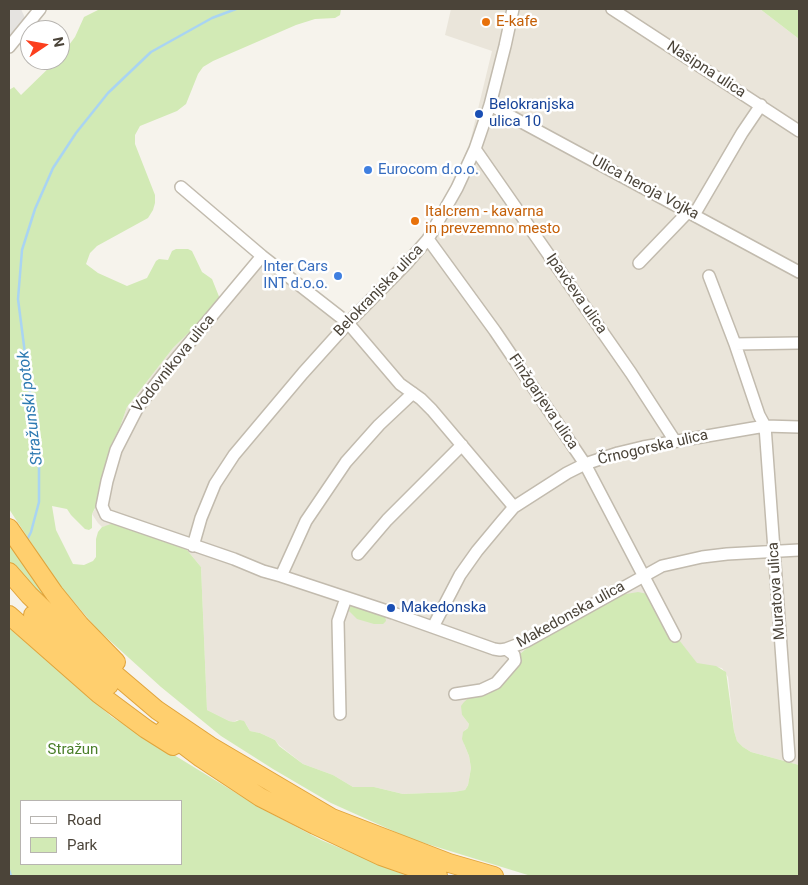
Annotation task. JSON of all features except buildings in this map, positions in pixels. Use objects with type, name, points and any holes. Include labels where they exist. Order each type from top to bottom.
[{"type":"highway","points":[[9,528],[49,586],[80,626],[205,752]]},
{"type":"highway","points":[[9,572],[84,648],[205,752],[260,796],[315,825],[381,856],[438,876]]},
{"type":"highway","points":[[9,589],[72,655],[153,721],[205,752],[332,818],[440,860],[494,876]]},
{"type":"highway","points":[[9,615],[99,694],[146,729],[176,748],[205,752]]},
{"type":"street","name":"Belokranjska ulica","points":[[193,546],[201,518],[215,484],[229,462],[303,373],[428,239],[457,188],[475,149],[490,104],[505,46],[512,9]]},
{"type":"street","name":"Nasipna ulica","points":[[612,9],[799,131]]},
{"type":"street","points":[[9,46],[34,11]]},
{"type":"street","name":"Ulica heroja Vojka","points":[[490,104],[799,272]]},
{"type":"street","points":[[639,263],[691,213],[761,105]]},
{"type":"street","name":"Ipavčeva ulica","points":[[475,149],[631,373],[675,441]]},
{"type":"street","points":[[180,187],[262,256],[348,323],[400,384],[422,399],[432,410],[514,507]]},
{"type":"street","name":"Finžgarjeva ulica","points":[[428,239],[495,331],[584,464],[644,574],[675,636]]},
{"type":"street","name":"Vodovnikova ulica","points":[[104,513],[102,506],[116,450],[138,407],[262,256]]},
{"type":"street","name":"Muratova ulica","points":[[709,276],[759,415],[765,426],[789,756]]},
{"type":"street","points":[[735,344],[799,342]]},
{"type":"street","points":[[281,576],[306,521],[341,468],[379,425],[413,393]]},
{"type":"street","name":"Črnogorska ulica","points":[[433,627],[460,575],[489,535],[514,507],[584,464],[618,453],[675,441],[765,426],[799,427]]},
{"type":"street","points":[[358,554],[386,520],[462,445]]},
{"type":"street","name":"Makedonska ulica","points":[[104,513],[114,519],[234,559],[263,572],[281,576],[433,627],[494,650],[506,649],[527,640],[644,574],[662,566],[727,554],[799,550]]},
{"type":"street","points":[[340,714],[338,620],[346,598]]},
{"type":"street","points":[[454,694],[482,690],[496,683],[516,662],[514,655],[506,649]]},
{"type":"shaded area","points":[[9,9],[21,9],[25,18],[20,20],[20,24],[9,38]]},
{"type":"shaded area","points":[[451,9],[760,9],[799,39],[799,765],[751,752],[743,747],[737,741],[734,731],[728,677],[722,668],[697,664],[662,618],[620,595],[527,648],[508,664],[462,715],[469,724],[465,730],[464,744],[471,768],[468,785],[465,790],[403,794],[374,787],[353,787],[333,775],[303,764],[275,740],[260,733],[250,731],[246,724],[237,720],[234,722],[229,721],[207,710],[201,567],[187,550],[105,526],[102,527],[92,514],[95,509],[110,446],[120,427],[127,407],[173,348],[209,313],[261,249],[349,316],[423,235],[450,189],[470,142],[492,51],[445,35]]},
{"type":"green space","points":[[100,9],[341,9],[340,15],[335,18],[315,19],[296,25],[203,67],[198,74],[186,104],[177,111],[140,126],[135,135],[135,144],[155,195],[153,210],[148,218],[97,246],[90,253],[86,264],[98,273],[127,286],[147,278],[156,261],[159,259],[168,260],[172,251],[188,249],[192,251],[202,272],[212,279],[220,299],[209,313],[173,348],[127,407],[110,447],[97,504],[92,514],[92,528],[89,530],[85,529],[67,509],[52,506],[56,530],[73,564],[84,565],[93,561],[96,557],[98,532],[102,527],[111,524],[120,525],[187,550],[201,567],[207,710],[229,721],[244,721],[250,731],[260,733],[275,740],[279,746],[303,764],[333,775],[353,787],[374,787],[403,794],[465,790],[468,785],[471,768],[469,756],[462,739],[463,732],[468,728],[469,724],[462,715],[461,706],[464,702],[527,648],[620,595],[638,592],[648,594],[662,618],[697,663],[716,666],[726,672],[737,741],[751,752],[799,765],[799,876],[531,876],[411,839],[331,803],[221,736],[161,687],[97,629],[57,582],[9,509],[9,90],[14,87],[21,95],[47,70],[70,70],[70,44],[84,17]]},
{"type":"green space","points":[[760,9],[799,9],[799,39]]},
{"type":"green space","points":[[9,542],[89,646],[9,565]]},
{"type":"green space","points":[[356,604],[385,615],[386,621],[383,624],[374,624],[357,619],[349,611],[351,605]]},
{"type":"green space","name":"Stražun","points":[[9,628],[112,717],[259,807],[321,840],[407,876],[9,876]]},
{"type":"waterway","name":"Stražunski potok","points":[[27,540],[39,502],[39,463],[18,299],[22,250],[35,209],[53,168],[76,133],[108,93],[151,52],[212,18],[236,9]]},
{"type":"waterway","name":"Stražunski potok","points":[[9,870],[11,876]]},
{"type":"place","name":"E-kafe","points":[[486,22]]},
{"type":"place","name":"Belokranjska ulica 10","points":[[479,114]]},
{"type":"place","name":"Eurocom d.o.o.","points":[[368,170]]},
{"type":"place","name":"Italcrem - kavarna in prevzemno mesto","points":[[415,221]]},
{"type":"place","name":"Inter Cars INT d.o.o.","points":[[338,276]]},
{"type":"place","name":"Makedonska","points":[[391,608]]}]
